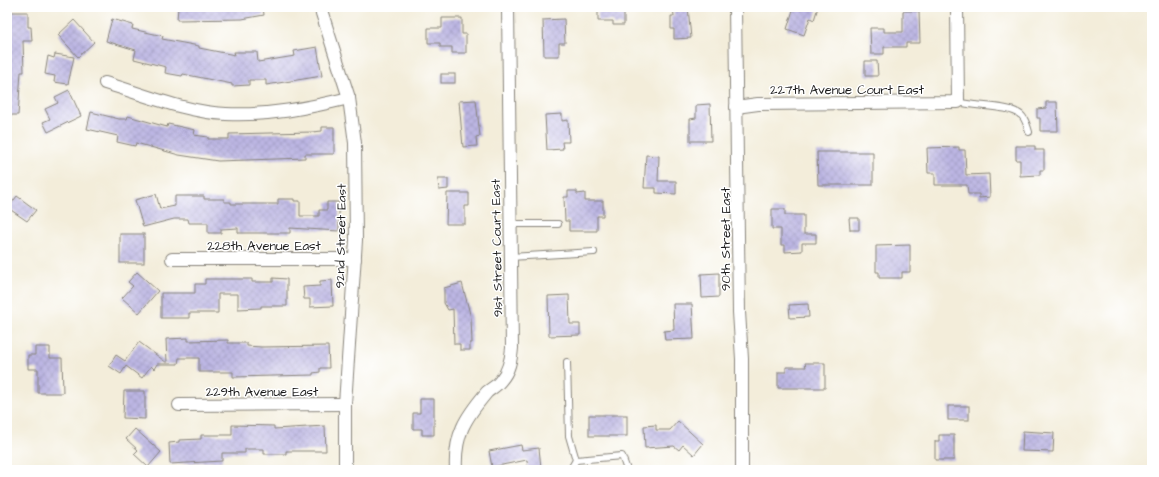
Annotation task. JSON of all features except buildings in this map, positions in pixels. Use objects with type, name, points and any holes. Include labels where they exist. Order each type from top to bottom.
[{"type":"street","name":"92nd Street East","points":[[320,7],[349,98],[355,143],[355,259],[345,404],[345,470]]},
{"type":"street","name":"91st Street Court East","points":[[456,470],[455,454],[457,439],[466,420],[488,392],[502,380],[511,363],[508,7]]},
{"type":"street","name":"90th Street East","points":[[735,7],[739,312],[742,359],[742,470]]},
{"type":"street","points":[[956,7],[958,102]]},
{"type":"street","points":[[104,83],[192,108],[225,114],[286,112],[349,98]]},
{"type":"street","name":"227th Avenue Court East","points":[[736,107],[758,104],[958,102]]},
{"type":"street","name":"228th Avenue East","points":[[172,259],[355,259]]},
{"type":"street","name":"229th Avenue East","points":[[179,405],[345,404]]},
{"type":"lane","points":[[958,102],[971,106],[1009,109],[1020,114],[1024,119],[1029,132]]},
{"type":"lane","points":[[510,224],[558,224]]},
{"type":"lane","points":[[510,257],[594,252]]},
{"type":"lane","points":[[567,362],[569,436],[576,460],[570,470]]},
{"type":"lane","points":[[576,460],[622,456],[627,470]]}]
